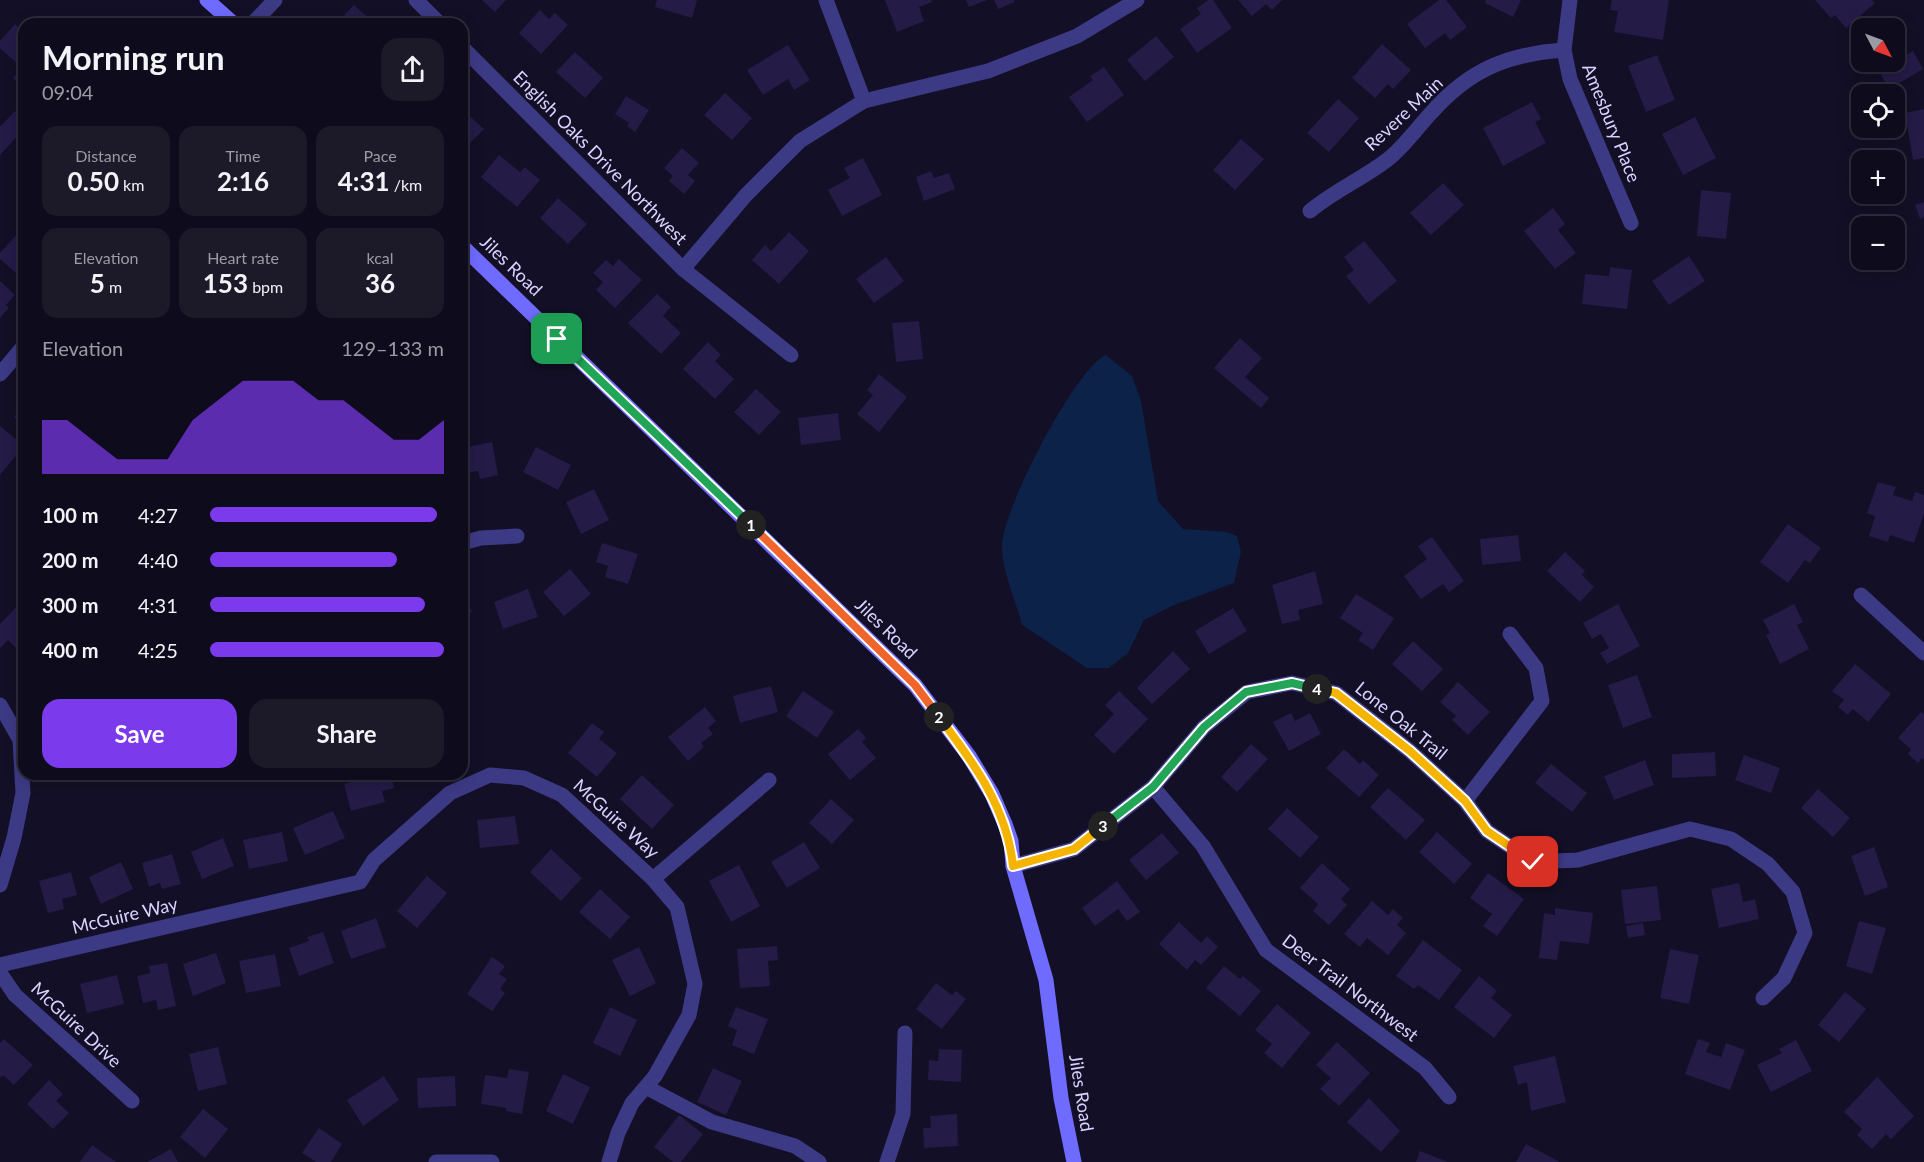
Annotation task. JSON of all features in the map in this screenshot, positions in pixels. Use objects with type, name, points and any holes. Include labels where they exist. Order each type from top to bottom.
[{"type":"street","points":[[207,0],[227,18]]},
{"type":"street","points":[[258,18],[275,0]]},
{"type":"street","points":[[416,0],[434,18]]},
{"type":"street","points":[[826,0],[864,101]]},
{"type":"street","name":"English Oaks Drive Northwest","points":[[468,53],[683,269],[746,195],[800,141],[864,101],[988,71],[1077,36],[1137,0]]},
{"type":"street","name":"Amesbury Place","points":[[1570,0],[1564,50],[1570,79],[1588,128],[1631,223]]},
{"type":"street","name":"Revere Main","points":[[1310,211],[1330,194],[1388,159],[1443,100],[1494,63],[1529,53],[1564,50]]},
{"type":"street","name":"Jiles Road","points":[[468,252],[915,685],[969,756],[992,794],[1011,841],[1013,866],[1046,980],[1061,1098],[1074,1162]]},
{"type":"street","points":[[683,269],[790,355]]},
{"type":"street","points":[[0,374],[18,353]]},
{"type":"street","points":[[468,541],[481,538],[517,536]]},
{"type":"street","points":[[1862,595],[1924,653]]},
{"type":"street","points":[[1465,801],[1542,701],[1536,668],[1510,634]]},
{"type":"street","name":"Lone Oak Trail","points":[[1013,866],[1074,849],[1153,787],[1204,727],[1246,692],[1292,683],[1336,693],[1410,751],[1465,801],[1487,831],[1533,862],[1578,860],[1690,829],[1731,839],[1768,864],[1792,892],[1805,933],[1784,978],[1763,998]]},
{"type":"street","points":[[0,705],[18,736]]},
{"type":"street","name":"McGuire Way","points":[[0,965],[360,882],[374,860],[450,793],[490,775],[524,778],[562,795],[653,879],[677,907],[695,984],[689,1015],[671,1051],[632,1103],[607,1161]]},
{"type":"street","points":[[0,885],[14,838],[23,793],[22,780]]},
{"type":"street","points":[[653,879],[769,780]]},
{"type":"street","name":"Deer Trail Northwest","points":[[1153,787],[1203,846],[1266,950],[1425,1068],[1449,1097]]},
{"type":"street","name":"McGuire Drive","points":[[0,973],[15,995],[92,1068],[132,1101]]},
{"type":"street","points":[[887,1162],[903,1114],[905,1033]]},
{"type":"street","points":[[646,1087],[712,1122],[795,1146],[819,1162]]},
{"type":"street","points":[[436,1162],[459,1160],[492,1162]]},
{"type":"water","points":[[1106,355],[1132,376],[1141,401],[1158,501],[1183,529],[1227,532],[1237,536],[1241,552],[1234,583],[1174,605],[1144,620],[1128,653],[1109,668],[1087,668],[1022,625],[1007,578],[1002,549],[1004,531],[1013,506],[1042,444],[1077,386],[1093,365]]},
{"type":"building","points":[[482,0],[506,0],[495,12]]},
{"type":"building","points":[[657,0],[697,0],[692,18],[655,7]]},
{"type":"building","points":[[885,0],[931,0],[932,2],[919,7],[924,21],[897,32]]},
{"type":"building","points":[[966,0],[987,0],[969,7]]},
{"type":"building","points":[[994,0],[1014,0],[1015,2],[998,9]]},
{"type":"building","points":[[1208,0],[1213,0],[1232,28],[1197,53],[1180,29],[1201,14],[1197,8]]},
{"type":"building","points":[[1238,0],[1282,0],[1272,10],[1266,4],[1252,16]]},
{"type":"building","points":[[1439,0],[1446,0],[1467,27],[1450,40],[1445,33],[1425,48],[1407,24]]},
{"type":"building","points":[[1486,0],[1521,0],[1513,17],[1485,3]]},
{"type":"building","points":[[1612,0],[1669,0],[1663,40],[1614,32],[1618,11],[1610,10]]},
{"type":"building","points":[[1815,0],[1872,0],[1875,3],[1858,18],[1851,18],[1851,24],[1846,28],[1835,15],[1831,18]]},
{"type":"building","points":[[354,5],[368,18],[347,18],[344,15]]},
{"type":"building","points":[[540,10],[549,19],[555,13],[568,25],[541,54],[519,33]]},
{"type":"building","points":[[15,24],[18,27],[18,64],[0,48],[0,41]]},
{"type":"building","points":[[1156,36],[1174,57],[1145,81],[1127,60]]},
{"type":"building","points":[[1382,44],[1411,70],[1393,89],[1388,84],[1375,98],[1352,78]]},
{"type":"building","points":[[788,45],[810,80],[794,90],[788,79],[763,95],[747,70]]},
{"type":"building","points":[[1913,51],[1923,69],[1898,84],[1886,84],[1880,72],[1905,72],[1905,53],[1906,55]]},
{"type":"building","points":[[575,52],[603,78],[585,98],[556,72]]},
{"type":"building","points":[[1657,55],[1675,100],[1646,112],[1628,66]]},
{"type":"building","points":[[1104,67],[1124,95],[1087,122],[1069,97],[1093,80],[1090,76]]},
{"type":"building","points":[[18,72],[18,83],[13,78]]},
{"type":"building","points":[[725,93],[752,118],[732,140],[704,115]]},
{"type":"building","points":[[626,96],[649,110],[635,132],[627,126],[629,123],[615,114]]},
{"type":"building","points":[[1338,99],[1359,118],[1329,152],[1307,133]]},
{"type":"building","points":[[1532,102],[1541,119],[1535,122],[1546,143],[1503,166],[1483,128]]},
{"type":"building","points":[[1924,109],[1924,158],[1913,160],[1905,113]]},
{"type":"building","points":[[15,111],[18,114],[18,136],[0,155],[0,127]]},
{"type":"building","points":[[468,114],[484,129],[468,145]]},
{"type":"building","points":[[1695,117],[1716,158],[1683,175],[1662,134]]},
{"type":"building","points":[[1241,139],[1264,159],[1235,190],[1213,170]]},
{"type":"building","points":[[682,148],[699,163],[688,175],[695,181],[684,194],[669,181],[673,176],[664,168]]},
{"type":"building","points":[[499,155],[520,172],[525,167],[540,180],[517,207],[481,177]]},
{"type":"building","points":[[863,158],[882,195],[842,216],[828,190],[850,178],[844,168]]},
{"type":"building","points":[[931,171],[934,178],[949,173],[955,189],[924,201],[916,177]]},
{"type":"building","points":[[1443,183],[1464,205],[1431,235],[1410,213]]},
{"type":"building","points":[[1701,190],[1731,193],[1726,239],[1697,236]]},
{"type":"building","points":[[558,198],[587,224],[568,244],[540,218]]},
{"type":"building","points":[[1924,202],[1924,217],[1920,219],[1915,205]]},
{"type":"building","points":[[1553,208],[1565,224],[1558,230],[1576,253],[1555,269],[1524,231]]},
{"type":"building","points":[[789,232],[809,251],[779,284],[752,260],[765,245],[771,251]]},
{"type":"building","points":[[18,233],[18,275],[0,259],[0,253]]},
{"type":"building","points":[[1364,241],[1397,281],[1369,304],[1346,276],[1354,270],[1344,257]]},
{"type":"building","points":[[1689,256],[1705,281],[1669,305],[1652,281]]},
{"type":"building","points":[[886,257],[904,281],[874,303],[856,279]]},
{"type":"building","points":[[619,259],[642,280],[615,308],[596,290],[603,282],[593,273],[606,260],[613,266]]},
{"type":"building","points":[[1610,267],[1632,270],[1627,309],[1582,304],[1585,274],[1609,276]]},
{"type":"building","points":[[0,281],[15,295],[6,305],[9,308],[0,318]]},
{"type":"building","points":[[657,294],[671,307],[663,316],[681,333],[661,354],[628,323]]},
{"type":"building","points":[[919,321],[923,359],[896,362],[892,323]]},
{"type":"building","points":[[1240,338],[1262,358],[1245,377],[1269,398],[1261,408],[1214,368]]},
{"type":"building","points":[[708,342],[721,355],[715,361],[734,379],[715,399],[683,369]]},
{"type":"building","points":[[879,374],[907,397],[879,432],[857,414],[873,395],[867,390]]},
{"type":"building","points":[[756,389],[781,412],[759,435],[734,412]]},
{"type":"building","points":[[838,413],[841,440],[801,445],[798,418]]},
{"type":"building","points":[[0,426],[18,441],[18,453],[0,475]]},
{"type":"building","points":[[492,442],[498,475],[480,479],[478,471],[468,473],[468,447]]},
{"type":"building","points":[[536,447],[571,465],[558,490],[523,472]]},
{"type":"building","points":[[1878,482],[1896,487],[1893,495],[1912,501],[1915,492],[1924,495],[1924,513],[1914,543],[1890,535],[1888,542],[1869,536],[1875,516],[1867,513]]},
{"type":"building","points":[[594,489],[609,520],[581,534],[566,502]]},
{"type":"building","points":[[1788,524],[1821,548],[1810,563],[1805,560],[1788,583],[1760,562]]},
{"type":"building","points":[[1518,535],[1521,561],[1482,565],[1480,539]]},
{"type":"building","points":[[1432,537],[1464,581],[1449,592],[1443,584],[1421,599],[1404,576],[1427,559],[1418,546]]},
{"type":"building","points":[[602,543],[638,554],[628,584],[605,577],[608,566],[596,562]]},
{"type":"building","points":[[1565,552],[1585,571],[1582,575],[1594,587],[1580,602],[1547,571]]},
{"type":"building","points":[[570,569],[591,594],[564,616],[543,592]]},
{"type":"building","points":[[1315,571],[1323,604],[1298,610],[1300,620],[1282,624],[1272,585]]},
{"type":"building","points":[[528,589],[538,617],[503,629],[494,602]]},
{"type":"building","points":[[1356,594],[1394,618],[1373,650],[1358,640],[1363,633],[1340,618]]},
{"type":"building","points":[[1618,604],[1640,646],[1607,664],[1600,653],[1609,648],[1601,634],[1592,639],[1583,623]]},
{"type":"building","points":[[1794,604],[1803,622],[1797,625],[1809,649],[1780,664],[1766,635],[1770,633],[1763,620]]},
{"type":"building","points":[[18,605],[18,650],[8,640],[0,648],[0,624]]},
{"type":"building","points":[[1233,608],[1247,631],[1209,654],[1195,631]]},
{"type":"building","points":[[1413,641],[1443,669],[1422,691],[1392,664]]},
{"type":"building","points":[[1173,651],[1190,669],[1152,704],[1137,688]]},
{"type":"building","points":[[1855,664],[1891,694],[1868,722],[1853,709],[1848,715],[1838,707],[1844,700],[1832,691]]},
{"type":"building","points":[[1637,675],[1652,717],[1623,728],[1608,685]]},
{"type":"building","points":[[1458,682],[1490,712],[1468,735],[1452,720],[1456,716],[1440,702]]},
{"type":"building","points":[[771,686],[778,712],[740,723],[733,696]]},
{"type":"building","points":[[803,691],[834,712],[817,738],[786,716]]},
{"type":"building","points":[[1119,691],[1148,719],[1114,754],[1094,735],[1114,714],[1105,705]]},
{"type":"building","points":[[705,707],[716,721],[708,728],[713,734],[701,743],[704,747],[688,761],[668,737]]},
{"type":"building","points":[[1921,712],[1924,714],[1924,760],[1922,758],[1918,763],[1908,754],[1911,749],[1898,738]]},
{"type":"building","points":[[1291,713],[1295,721],[1310,713],[1321,734],[1289,751],[1273,722]]},
{"type":"building","points":[[592,723],[604,732],[599,739],[617,753],[597,777],[568,753]]},
{"type":"building","points":[[858,729],[866,738],[862,742],[876,758],[850,780],[828,754]]},
{"type":"building","points":[[1251,744],[1268,759],[1237,792],[1221,777]]},
{"type":"building","points":[[1344,749],[1360,764],[1363,760],[1379,775],[1359,797],[1326,768]]},
{"type":"building","points":[[1715,752],[1716,776],[1672,778],[1672,754]]},
{"type":"building","points":[[1744,755],[1780,768],[1771,793],[1735,780]]},
{"type":"building","points":[[1645,760],[1654,785],[1614,800],[1604,776]]},
{"type":"building","points":[[1551,764],[1587,793],[1572,812],[1535,783]]},
{"type":"building","points":[[642,775],[674,805],[652,829],[620,799]]},
{"type":"building","points":[[359,780],[392,780],[394,788],[382,791],[385,802],[351,811],[344,784]]},
{"type":"building","points":[[1388,788],[1425,820],[1406,840],[1370,807]]},
{"type":"building","points":[[1818,789],[1850,818],[1833,837],[1801,808]]},
{"type":"building","points":[[831,799],[854,820],[832,844],[809,823]]},
{"type":"building","points":[[1287,808],[1319,837],[1300,858],[1268,829]]},
{"type":"building","points":[[333,811],[345,838],[305,855],[293,828]]},
{"type":"building","points":[[515,816],[519,844],[480,848],[477,820]]},
{"type":"building","points":[[282,832],[288,861],[249,869],[243,840]]},
{"type":"building","points":[[1437,832],[1472,864],[1454,884],[1419,852]]},
{"type":"building","points":[[1162,833],[1179,853],[1146,880],[1129,860]]},
{"type":"building","points":[[223,838],[234,866],[202,879],[191,852]]},
{"type":"building","points":[[804,842],[820,868],[787,888],[771,862]]},
{"type":"building","points":[[1874,847],[1888,887],[1865,896],[1851,856]]},
{"type":"building","points":[[551,849],[582,878],[561,901],[530,872]]},
{"type":"building","points":[[172,854],[181,884],[162,889],[160,883],[149,887],[142,863]]},
{"type":"building","points":[[121,862],[133,889],[101,904],[89,877]]},
{"type":"building","points":[[1322,863],[1350,889],[1341,899],[1347,905],[1329,925],[1313,911],[1318,904],[1300,888]]},
{"type":"building","points":[[739,865],[760,906],[731,922],[709,881]]},
{"type":"building","points":[[71,872],[77,895],[62,899],[64,909],[48,913],[39,881]]},
{"type":"building","points":[[1488,873],[1524,899],[1497,936],[1483,926],[1492,914],[1470,898]]},
{"type":"building","points":[[427,876],[447,893],[417,928],[397,911]]},
{"type":"building","points":[[1117,881],[1140,912],[1127,921],[1118,909],[1095,926],[1082,908]]},
{"type":"building","points":[[1739,883],[1743,902],[1755,899],[1759,919],[1719,928],[1711,889]]},
{"type":"building","points":[[1657,886],[1661,920],[1625,924],[1621,890]]},
{"type":"building","points":[[600,889],[630,917],[610,939],[579,912]]},
{"type":"building","points":[[1372,901],[1388,915],[1393,909],[1403,918],[1397,925],[1406,933],[1388,955],[1367,938],[1360,947],[1344,934]]},
{"type":"building","points":[[1555,908],[1593,913],[1589,944],[1560,941],[1557,960],[1539,958],[1544,913],[1555,915]]},
{"type":"building","points":[[376,918],[386,947],[351,959],[341,931]]},
{"type":"building","points":[[1859,921],[1886,928],[1872,974],[1846,966]]},
{"type":"building","points":[[1179,922],[1201,943],[1207,936],[1218,947],[1201,965],[1195,960],[1187,970],[1159,944]]},
{"type":"building","points":[[1643,923],[1645,935],[1628,938],[1626,926]]},
{"type":"building","points":[[323,932],[334,963],[299,976],[289,948],[309,941],[307,937]]},
{"type":"building","points":[[1423,940],[1462,970],[1439,1000],[1418,985],[1414,989],[1396,976]]},
{"type":"building","points":[[777,946],[778,960],[768,961],[770,986],[740,988],[737,949]]},
{"type":"building","points":[[639,947],[656,983],[630,996],[612,960]]},
{"type":"building","points":[[1670,949],[1699,955],[1689,1004],[1660,998]]},
{"type":"building","points":[[216,953],[226,983],[193,996],[183,964]]},
{"type":"building","points":[[275,954],[281,986],[246,993],[239,961]]},
{"type":"building","points":[[492,957],[505,966],[499,974],[507,979],[500,989],[505,993],[492,1011],[467,994]]},
{"type":"building","points":[[167,963],[176,1006],[158,1010],[156,1000],[143,1003],[137,976],[150,973],[149,966]]},
{"type":"building","points":[[1224,966],[1240,979],[1243,976],[1261,991],[1240,1016],[1206,988]]},
{"type":"building","points":[[117,975],[124,1004],[87,1013],[80,984]]},
{"type":"building","points":[[1479,976],[1497,991],[1491,998],[1512,1015],[1494,1038],[1454,1007]]},
{"type":"building","points":[[936,983],[952,995],[956,991],[966,999],[942,1029],[916,1009]]},
{"type":"building","points":[[1845,992],[1866,1009],[1839,1042],[1818,1025]]},
{"type":"building","points":[[1277,1004],[1311,1033],[1282,1068],[1264,1053],[1272,1044],[1255,1030]]},
{"type":"building","points":[[610,1007],[637,1020],[620,1056],[593,1043]]},
{"type":"building","points":[[736,1007],[768,1019],[754,1054],[732,1045],[737,1030],[728,1026]]},
{"type":"building","points":[[4,1039],[33,1065],[14,1085],[4,1076],[0,1077],[0,1043]]},
{"type":"building","points":[[1698,1039],[1710,1043],[1706,1052],[1721,1057],[1726,1043],[1745,1050],[1730,1090],[1685,1074]]},
{"type":"building","points":[[1796,1040],[1812,1071],[1771,1092],[1757,1065],[1782,1053],[1779,1049]]},
{"type":"building","points":[[1337,1042],[1370,1073],[1339,1106],[1320,1089],[1331,1078],[1316,1065]]},
{"type":"building","points":[[218,1047],[227,1084],[198,1091],[189,1054]]},
{"type":"building","points":[[939,1049],[962,1050],[961,1082],[928,1080],[929,1060],[938,1061]]},
{"type":"building","points":[[1555,1056],[1566,1102],[1531,1111],[1527,1082],[1518,1085],[1513,1066]]},
{"type":"building","points":[[713,1068],[742,1081],[726,1115],[697,1102]]},
{"type":"building","points":[[509,1069],[529,1072],[522,1114],[506,1111],[506,1108],[481,1104],[485,1075],[507,1078]]},
{"type":"building","points":[[563,1074],[590,1087],[573,1124],[546,1111]]},
{"type":"building","points":[[384,1076],[399,1100],[363,1126],[347,1100]]},
{"type":"building","points":[[455,1076],[456,1106],[418,1108],[417,1078]]},
{"type":"building","points":[[1877,1077],[1914,1116],[1891,1139],[1886,1134],[1872,1149],[1857,1135],[1862,1129],[1844,1112]]},
{"type":"building","points":[[49,1080],[63,1094],[56,1101],[69,1113],[53,1129],[27,1104]]},
{"type":"building","points":[[1369,1098],[1400,1131],[1381,1152],[1347,1122]]},
{"type":"building","points":[[203,1109],[228,1129],[205,1158],[180,1137]]},
{"type":"building","points":[[957,1114],[958,1146],[924,1148],[923,1128],[931,1128],[930,1116]]},
{"type":"building","points":[[679,1115],[703,1134],[681,1162],[673,1162],[654,1147]]},
{"type":"building","points":[[319,1128],[342,1144],[331,1162],[316,1162],[302,1153]]},
{"type":"building","points":[[1526,1144],[1560,1162],[1516,1162]]},
{"type":"building","points":[[92,1145],[116,1162],[80,1162]]},
{"type":"building","points":[[171,1149],[178,1162],[147,1162]]},
{"type":"building","points":[[1420,1151],[1448,1162],[1416,1162]]},
{"type":"route","points":[[557,339],[915,685],[969,756],[992,794],[1011,841],[1013,866],[1074,849],[1153,787],[1204,727],[1246,692],[1292,683],[1336,693],[1410,751],[1465,801],[1487,831],[1533,862]]}]
